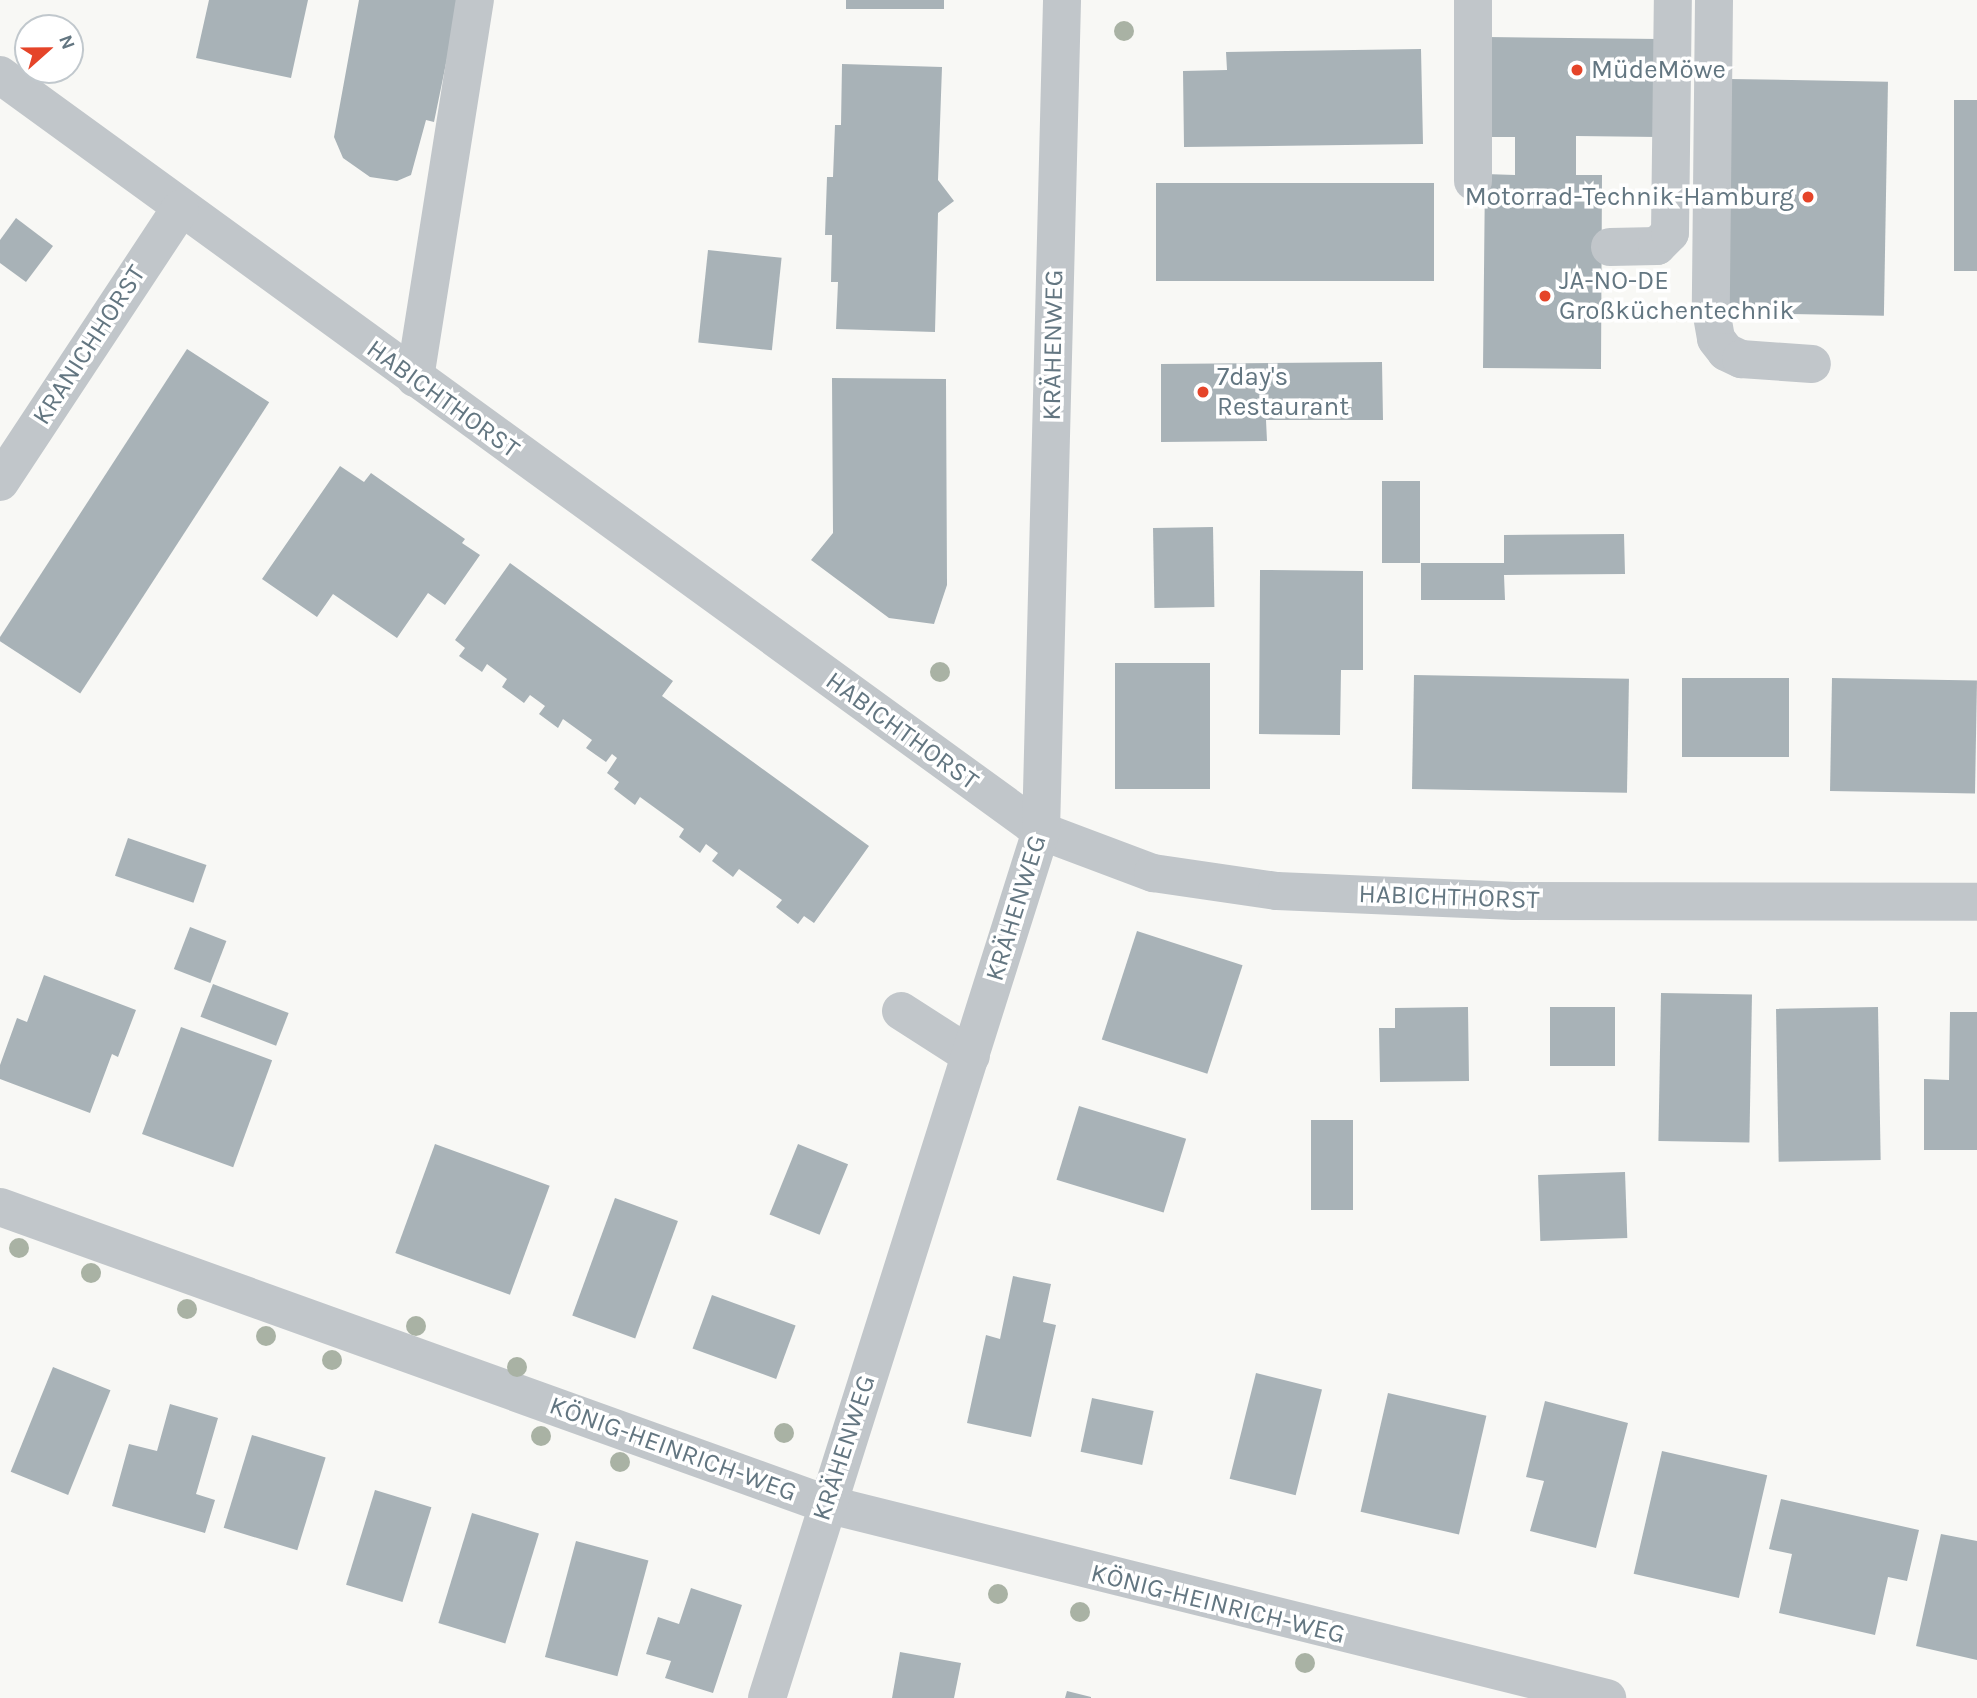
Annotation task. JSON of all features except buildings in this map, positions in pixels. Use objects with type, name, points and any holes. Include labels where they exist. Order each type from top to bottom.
[{"type":"street","points":[[415,379],[475,0]]},
{"type":"street","name":"KRÄHENWEG","points":[[767,1698],[826,1504],[1041,831],[1062,0]]},
{"type":"street","points":[[1473,0],[1473,181]]},
{"type":"street","points":[[1610,247],[1657,246],[1670,233],[1673,0]]},
{"type":"street","points":[[1714,0],[1711,310],[1716,339],[1726,352],[1741,359],[1812,363]]},
{"type":"street","name":"HABICHTHORST","points":[[0,75],[180,209],[1041,831],[1153,873],[1278,891],[1515,901],[1977,902]]},
{"type":"street","name":"KRANICHHORST","points":[[0,482],[180,209]]},
{"type":"street","points":[[901,1011],[971,1056]]},
{"type":"street","name":"KÖNIG-HEINRICH-WEG","points":[[0,1208],[826,1504],[1607,1698]]},
{"type":"place","name":"MüdeMöwe","points":[[1577,70]]},
{"type":"place","name":"Motorrad-Technik-Hamburg","points":[[1808,197]]},
{"type":"place","name":"JA-NO-DE Großküchentechnik","points":[[1545,296]]},
{"type":"place","name":"7day's Restaurant","points":[[1203,392]]}]
